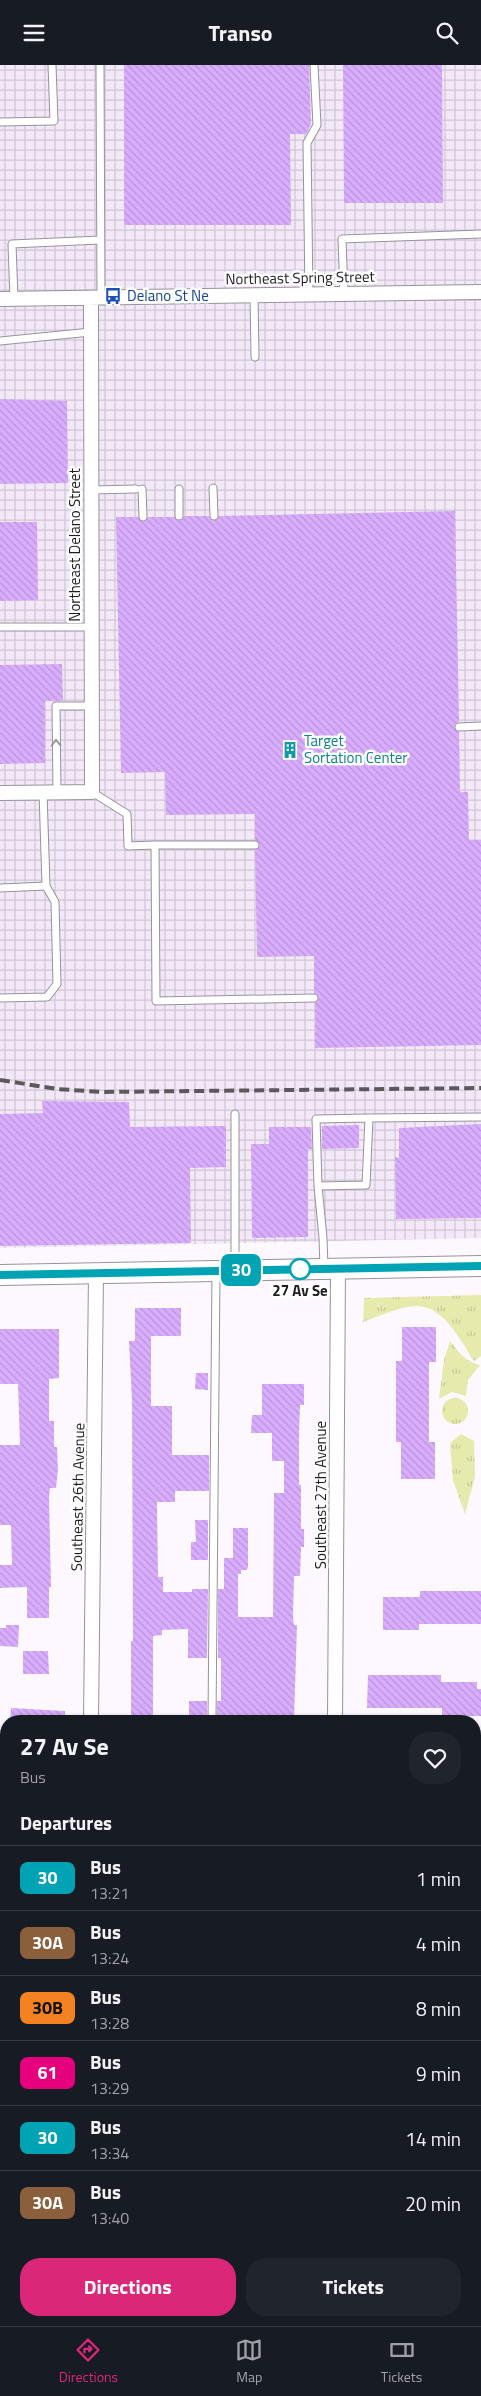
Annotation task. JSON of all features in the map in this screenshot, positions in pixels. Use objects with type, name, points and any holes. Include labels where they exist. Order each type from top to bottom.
[{"type":"main road","points":[[0,1275],[481,1266]]},
{"type":"street","name":"Northeast Spring Street","points":[[7,299],[481,292]]},
{"type":"street","name":"Northeast Delano Street","points":[[92,792],[91,332],[96,298]]},
{"type":"street","points":[[0,793],[92,792]]},
{"type":"street","name":"Southeast 27th Avenue","points":[[331,1269],[335,1715]]},
{"type":"street","name":"Southeast 26th Avenue","points":[[91,1715],[96,1273]]},
{"type":"lane","points":[[0,122],[54,121],[52,65]]},
{"type":"lane","points":[[96,298],[100,240],[100,65]]},
{"type":"lane","points":[[309,295],[307,143],[317,125],[314,65]]},
{"type":"lane","points":[[344,294],[342,239],[481,233]]},
{"type":"lane","points":[[7,299],[12,244],[100,240]]},
{"type":"lane","points":[[254,295],[256,357]]},
{"type":"lane","points":[[0,341],[91,332]]},
{"type":"lane","points":[[213,488],[214,516]]},
{"type":"lane","points":[[91,490],[139,489],[143,517]]},
{"type":"lane","points":[[178,489],[178,516]]},
{"type":"lane","points":[[0,627],[92,627]]},
{"type":"lane","points":[[57,792],[56,706],[92,706]]},
{"type":"lane","points":[[459,727],[481,726]]},
{"type":"lane","points":[[0,998],[47,997],[57,984],[55,902],[46,886],[43,792]]},
{"type":"lane","points":[[92,792],[127,814],[128,846],[255,845]]},
{"type":"lane","points":[[155,845],[156,1001],[314,998]]},
{"type":"lane","points":[[0,888],[46,886]]},
{"type":"lane","points":[[212,1715],[226,1271],[234,1114]]},
{"type":"lane","points":[[331,1269],[323,1239],[318,1187],[316,1119],[481,1117]]},
{"type":"lane","points":[[318,1187],[366,1185],[370,1118]]},
{"type":"shaded area","points":[[0,65],[481,65],[481,1238],[0,1248]]},
{"type":"green space","points":[[481,1295],[481,1356],[474,1361],[455,1331],[439,1314],[430,1309],[419,1306],[407,1307],[363,1322],[364,1298]]},
{"type":"green space","points":[[450,1341],[466,1359],[480,1365],[468,1380],[466,1396],[452,1392],[439,1399],[444,1360]]},
{"type":"green space","points":[[455,1398],[464,1402],[468,1411],[464,1420],[455,1424],[446,1420],[442,1411],[446,1402]]},
{"type":"green space","points":[[461,1434],[474,1441],[475,1477],[465,1514],[453,1480],[450,1443]]},
{"type":"building","points":[[124,65],[309,65],[311,124],[306,134],[290,134],[291,225],[124,225]]},
{"type":"building","points":[[343,65],[442,65],[443,203],[344,203]]},
{"type":"building","points":[[0,399],[67,401],[68,483],[0,484]]},
{"type":"building","name":"Target Sortation Center","points":[[455,511],[459,722],[455,724],[454,728],[459,732],[460,792],[468,792],[469,840],[481,840],[481,1045],[315,1048],[315,1003],[319,998],[314,993],[314,956],[257,957],[255,850],[260,845],[255,840],[255,814],[166,815],[165,772],[121,773],[116,517],[138,517],[143,522],[148,517],[174,517],[179,521],[184,516],[209,516],[214,521],[219,516]]},
{"type":"building","points":[[0,522],[37,522],[38,600],[0,601]]},
{"type":"building","points":[[62,664],[63,701],[45,701],[45,763],[0,764],[0,665]]},
{"type":"building","points":[[42,1101],[129,1102],[130,1127],[226,1126],[226,1167],[190,1168],[191,1243],[0,1246],[0,1114],[43,1113]]},
{"type":"building","points":[[481,1124],[481,1218],[396,1219],[395,1157],[399,1158],[399,1128]]},
{"type":"building","points":[[359,1125],[359,1148],[322,1149],[322,1126]]},
{"type":"building","points":[[269,1127],[311,1127],[312,1149],[308,1149],[308,1237],[252,1238],[251,1144],[269,1144]]},
{"type":"building","points":[[135,1308],[181,1308],[181,1336],[151,1336],[151,1406],[172,1406],[172,1455],[209,1455],[209,1491],[175,1491],[175,1502],[157,1502],[158,1577],[163,1577],[163,1592],[192,1592],[192,1589],[208,1589],[207,1658],[188,1658],[188,1629],[162,1630],[162,1635],[153,1636],[153,1715],[131,1715],[131,1641],[133,1641],[132,1400],[129,1341],[135,1341]]},
{"type":"building","points":[[402,1327],[436,1327],[436,1362],[429,1362],[429,1442],[435,1442],[435,1479],[401,1479],[401,1442],[396,1442],[396,1361],[402,1361]]},
{"type":"building","points":[[0,1329],[59,1329],[59,1378],[49,1379],[49,1421],[54,1421],[54,1447],[57,1447],[58,1469],[56,1488],[50,1488],[49,1498],[51,1587],[49,1587],[49,1618],[27,1618],[27,1587],[0,1588],[0,1565],[12,1565],[11,1525],[0,1525],[0,1445],[20,1445],[18,1384],[0,1384]]},
{"type":"building","points":[[196,1373],[208,1373],[208,1390],[195,1389]]},
{"type":"building","points":[[262,1384],[304,1384],[304,1405],[300,1405],[299,1485],[301,1485],[301,1529],[304,1529],[304,1547],[301,1547],[300,1576],[294,1576],[293,1617],[294,1625],[297,1625],[294,1715],[217,1715],[217,1701],[221,1701],[221,1658],[218,1658],[218,1589],[224,1589],[224,1558],[233,1558],[233,1528],[248,1528],[248,1567],[247,1570],[241,1570],[241,1574],[238,1574],[238,1617],[273,1617],[274,1493],[284,1493],[284,1461],[272,1461],[272,1433],[251,1433],[252,1415],[262,1415]]},
{"type":"building","points":[[195,1520],[208,1520],[208,1560],[191,1560],[191,1542],[196,1542]]},
{"type":"building","points":[[420,1591],[481,1591],[481,1624],[419,1624],[419,1630],[383,1630],[383,1597],[420,1597]]},
{"type":"building","points":[[6,1625],[19,1625],[18,1647],[0,1646],[0,1628],[6,1628]]},
{"type":"building","points":[[23,1651],[48,1651],[49,1674],[23,1674]]},
{"type":"building","points":[[368,1675],[441,1675],[441,1682],[477,1682],[477,1689],[481,1689],[481,1715],[442,1715],[442,1708],[367,1708]]},
{"type":"building","points":[[189,1701],[207,1701],[207,1715],[189,1715]]},
{"type":"building","points":[[11,1708],[65,1711],[65,1715],[10,1715]]},
{"type":"railway","points":[[0,1080],[57,1089],[102,1092],[481,1088]]},
{"type":"bus line","name":"30","points":[[0,1275],[481,1266]]},
{"type":"place","name":"Delano St Ne","points":[[113,296]]},
{"type":"place","name":"Target Sortation Center","points":[[290,750]]},
{"type":"place","name":"27 Av Se","points":[[300,1269]]}]
